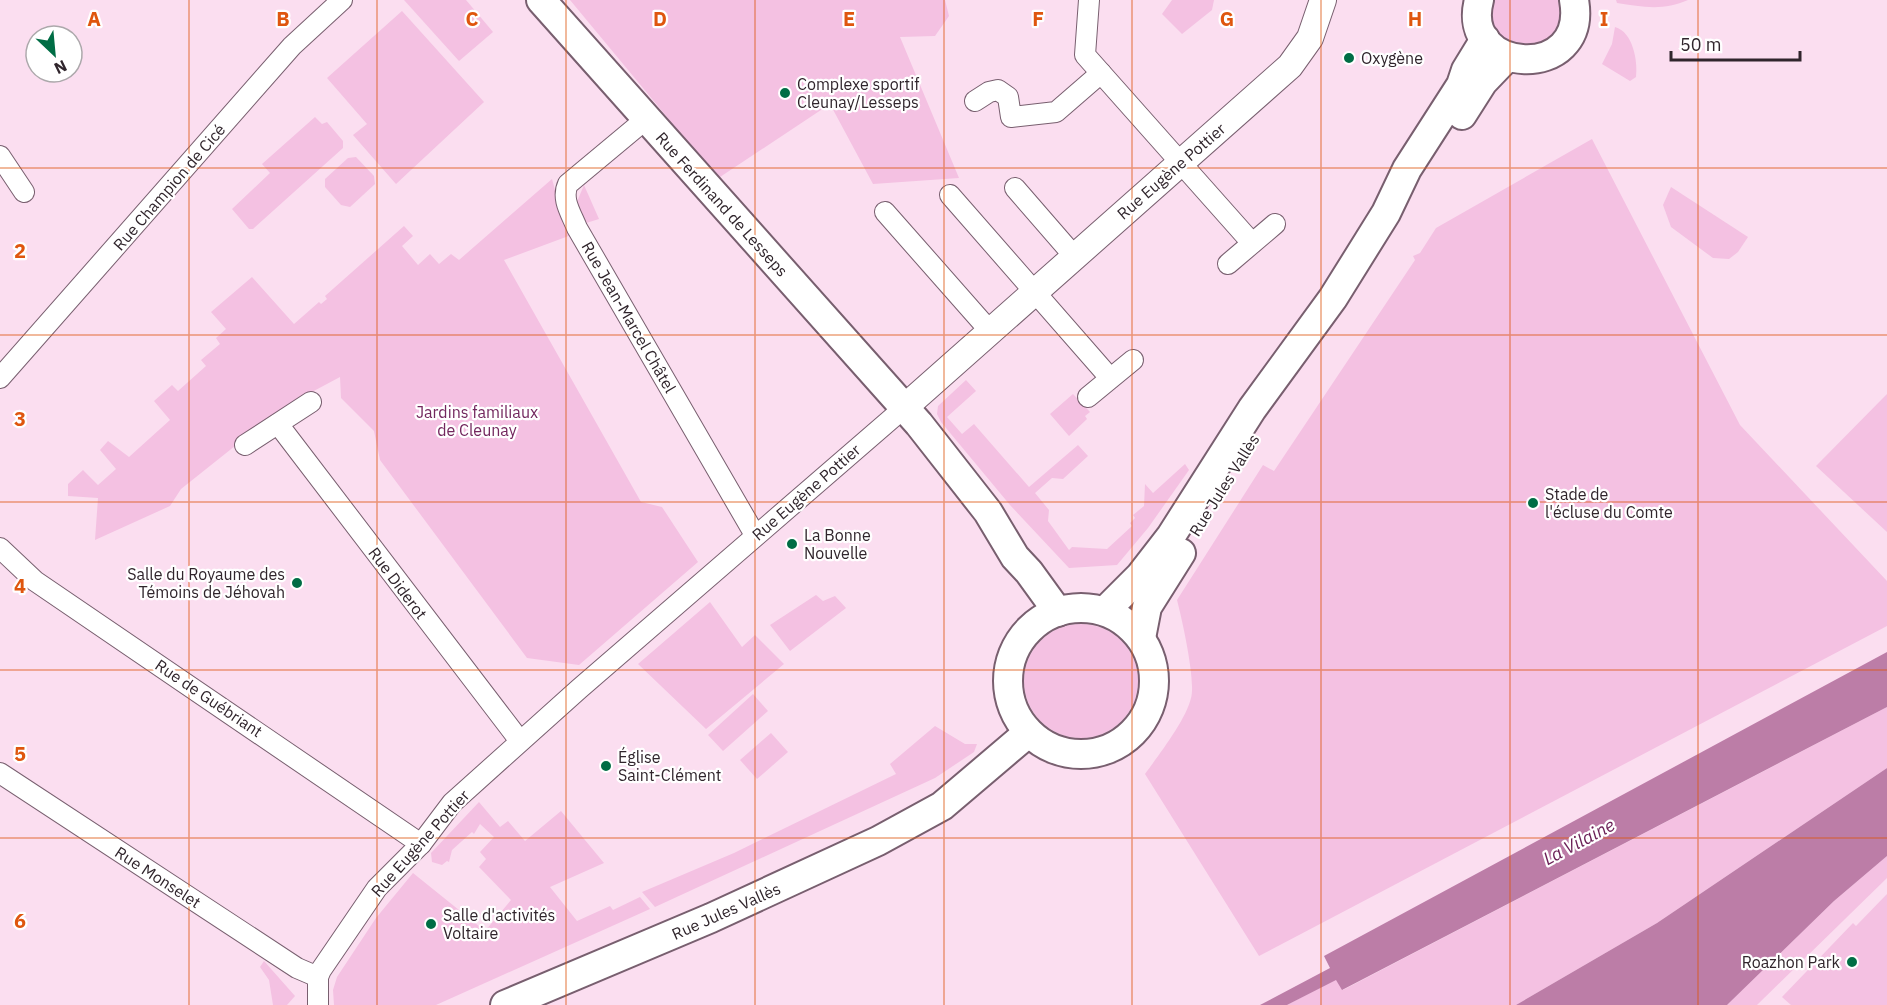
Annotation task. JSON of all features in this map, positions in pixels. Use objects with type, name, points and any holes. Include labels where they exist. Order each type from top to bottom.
[{"type":"main road","name":"Rue Ferdinand de Lesseps","points":[[541,0],[905,407],[988,512],[1015,557],[1016,568],[1047,617]]},
{"type":"main road","points":[[1479,0],[1478,20],[1485,39],[1508,57],[1522,61],[1536,60],[1550,55],[1561,46],[1572,29],[1574,0]]},
{"type":"main road","name":"Rue Jules Vallès","points":[[1141,638],[1145,610],[1152,595],[1265,420],[1312,331],[1386,213],[1407,169],[1461,85],[1466,70],[1485,39]]},
{"type":"main road","name":"Rue Jules Vallès","points":[[1386,213],[1424,173],[1483,82],[1508,57]]},
{"type":"main road","name":"Rue Jules Vallès","points":[[1105,611],[1140,576],[1165,544],[1252,409],[1312,331]]},
{"type":"main road","points":[[1078,607],[1105,611],[1119,618],[1141,638],[1153,667],[1152,698],[1140,725],[1116,746],[1099,752],[1080,754],[1054,751],[1028,733],[1009,701],[1007,671],[1017,643],[1047,617],[1078,607]]},
{"type":"main road","name":"Rue Jules Vallès","points":[[942,806],[1028,733]]},
{"type":"main road","name":"Rue Jules Vallès","points":[[505,1005],[711,918],[878,841],[942,806],[978,793],[1021,764],[1054,751]]},
{"type":"street","name":"Rue Champion de Cicé","points":[[0,378],[292,46],[342,0]]},
{"type":"street","points":[[1089,0],[1085,55],[1179,164],[1252,243]]},
{"type":"street","name":"Rue Eugène Pottier","points":[[318,977],[377,888],[421,844],[452,803],[755,535],[905,407],[1290,66],[1310,38],[1323,0]]},
{"type":"street","points":[[975,101],[989,92],[998,90],[1008,97],[1011,117],[1056,112],[1101,73]]},
{"type":"street","name":"Rue Jean-Marcel Châtel","points":[[646,119],[568,184],[564,192],[565,201],[577,228],[755,535]]},
{"type":"street","points":[[0,156],[24,192]]},
{"type":"street","points":[[1015,188],[1074,256]]},
{"type":"street","points":[[950,195],[1110,378]]},
{"type":"street","points":[[885,212],[990,330]]},
{"type":"street","points":[[1228,264],[1275,224]]},
{"type":"street","points":[[1088,397],[1132,360]]},
{"type":"street","points":[[245,445],[311,402]]},
{"type":"street","name":"Rue Diderot","points":[[278,424],[520,741]]},
{"type":"street","name":"Rue de Guébriant","points":[[0,548],[35,580],[421,844]]},
{"type":"street","name":"Rue Monselet","points":[[0,773],[297,968],[318,977]]},
{"type":"street","points":[[318,977],[318,1005]]},
{"type":"green space","points":[[404,0],[466,0],[493,32],[459,61]]},
{"type":"green space","name":"Complexe sportif Cleunay/Lesseps","points":[[570,0],[945,0],[949,16],[935,36],[900,37],[959,178],[873,184],[830,104],[714,181],[667,117]]},
{"type":"green space","points":[[1172,0],[1214,0],[1212,10],[1182,34],[1162,14]]},
{"type":"green space","points":[[1492,0],[1561,0],[1563,13],[1555,37],[1523,50],[1494,32],[1490,12]]},
{"type":"green space","points":[[1616,0],[1688,0],[1670,6],[1653,7],[1617,3]]},
{"type":"green space","points":[[402,11],[484,102],[396,184],[353,135],[367,124],[327,78]]},
{"type":"green space","points":[[1615,27],[1626,35],[1633,48],[1636,77],[1630,81],[1602,64],[1612,44]]},
{"type":"green space","points":[[315,117],[322,124],[327,122],[343,141],[343,148],[253,229],[249,229],[232,209],[270,173],[262,164]]},
{"type":"green space","name":"Stade de l'écluse du Comte","points":[[1592,139],[1740,425],[1887,581],[1887,626],[1259,956],[1145,774],[1178,727],[1191,698],[1192,678],[1177,600],[1263,465],[1274,471],[1415,260],[1413,256],[1420,253],[1436,228]]},
{"type":"green space","points":[[356,157],[374,176],[375,184],[350,207],[341,205],[325,187],[325,179],[348,158]]},
{"type":"green space","name":"Jardins familiaux de Cleunay","points":[[552,179],[560,208],[574,234],[504,260],[641,502],[662,507],[698,562],[579,665],[527,658],[380,460],[374,431],[341,398],[340,377],[310,393],[240,442],[181,489],[170,506],[95,540],[98,498],[68,496],[68,484],[83,470],[98,485],[116,469],[100,450],[108,441],[129,457],[170,420],[154,401],[172,385],[178,391],[206,366],[201,360],[220,344],[216,338],[226,329],[211,312],[252,277],[294,324],[319,302],[321,304],[327,299],[325,296],[404,226],[413,236],[402,246],[418,265],[430,254],[439,264],[451,254],[459,260]]},
{"type":"green space","points":[[584,185],[599,219],[583,224],[576,204]]},
{"type":"green space","points":[[1671,187],[1748,237],[1738,252],[1729,259],[1713,258],[1671,227],[1663,205]]},
{"type":"green space","points":[[966,380],[976,391],[947,417],[962,434],[974,424],[1029,487],[1078,445],[1088,456],[1063,479],[1052,478],[1035,493],[1049,510],[1048,521],[1069,550],[1072,547],[1107,549],[1132,526],[1130,523],[1135,518],[1133,515],[1144,506],[1145,484],[1153,493],[1185,464],[1189,470],[1148,528],[1117,565],[1069,568],[1010,505],[941,422],[937,414],[938,406]]},
{"type":"green space","points":[[1073,394],[1090,412],[1085,416],[1087,419],[1069,436],[1050,414]]},
{"type":"green space","points":[[1887,394],[1887,532],[1816,466]]},
{"type":"green space","points":[[816,595],[823,601],[835,596],[846,608],[790,651],[770,625]]},
{"type":"green space","points":[[710,602],[742,647],[755,635],[784,664],[706,729],[638,664]]},
{"type":"green space","points":[[1081,624],[1103,628],[1122,640],[1134,659],[1138,681],[1134,703],[1122,722],[1103,734],[1081,738],[1059,734],[1040,722],[1028,703],[1024,681],[1028,659],[1040,640],[1059,628]]},
{"type":"green space","points":[[753,694],[768,711],[723,751],[708,735]]},
{"type":"green space","points":[[1887,707],[1887,768],[1657,923],[1516,1005],[1287,1005],[1336,979],[1343,990]]},
{"type":"green space","points":[[935,726],[965,744],[977,744],[974,752],[935,778],[655,907],[642,892],[734,853],[896,774],[890,764]]},
{"type":"green space","points":[[771,733],[788,752],[757,779],[740,760]]},
{"type":"green space","points":[[479,802],[500,827],[508,821],[525,841],[561,811],[604,863],[550,887],[577,921],[610,906],[613,910],[640,897],[650,909],[436,1005],[334,1005],[333,990],[337,977],[376,918],[413,873],[485,931],[511,900],[479,867],[486,859],[480,852],[494,837],[480,824],[474,834],[472,832],[452,850],[449,862],[442,865],[432,862],[431,853]]},
{"type":"green space","points":[[1887,856],[1887,878],[1757,1005],[1727,1005],[1834,901]]},
{"type":"green space","name":"Roazhon Park","points":[[1887,894],[1887,1005],[1791,1005],[1782,997],[1853,923],[1856,926]]},
{"type":"green space","points":[[264,961],[295,996],[287,1005],[273,1005],[269,980],[260,967]]},
{"type":"water","name":"La Vilaine","points":[[1887,652],[1887,707],[1342,990],[1336,980],[1287,1005],[1260,1005],[1330,968],[1324,956]]},
{"type":"water","points":[[1887,768],[1887,856],[1834,901],[1727,1005],[1516,1005],[1657,923]]},
{"type":"place","name":"Oxygène","points":[[1349,58]]},
{"type":"place","name":"Complexe sportif Cleunay/Lesseps","points":[[785,93]]},
{"type":"place","name":"Stade de l'écluse du Comte","points":[[1533,503]]},
{"type":"place","name":"La Bonne Nouvelle","points":[[792,544]]},
{"type":"place","name":"Salle du Royaume des Témoins de Jéhovah","points":[[297,583]]},
{"type":"place","name":"Église Saint-Clément","points":[[606,766]]},
{"type":"place","name":"Salle d'activités Voltaire","points":[[431,924]]},
{"type":"place","name":"Roazhon Park","points":[[1852,962]]}]
